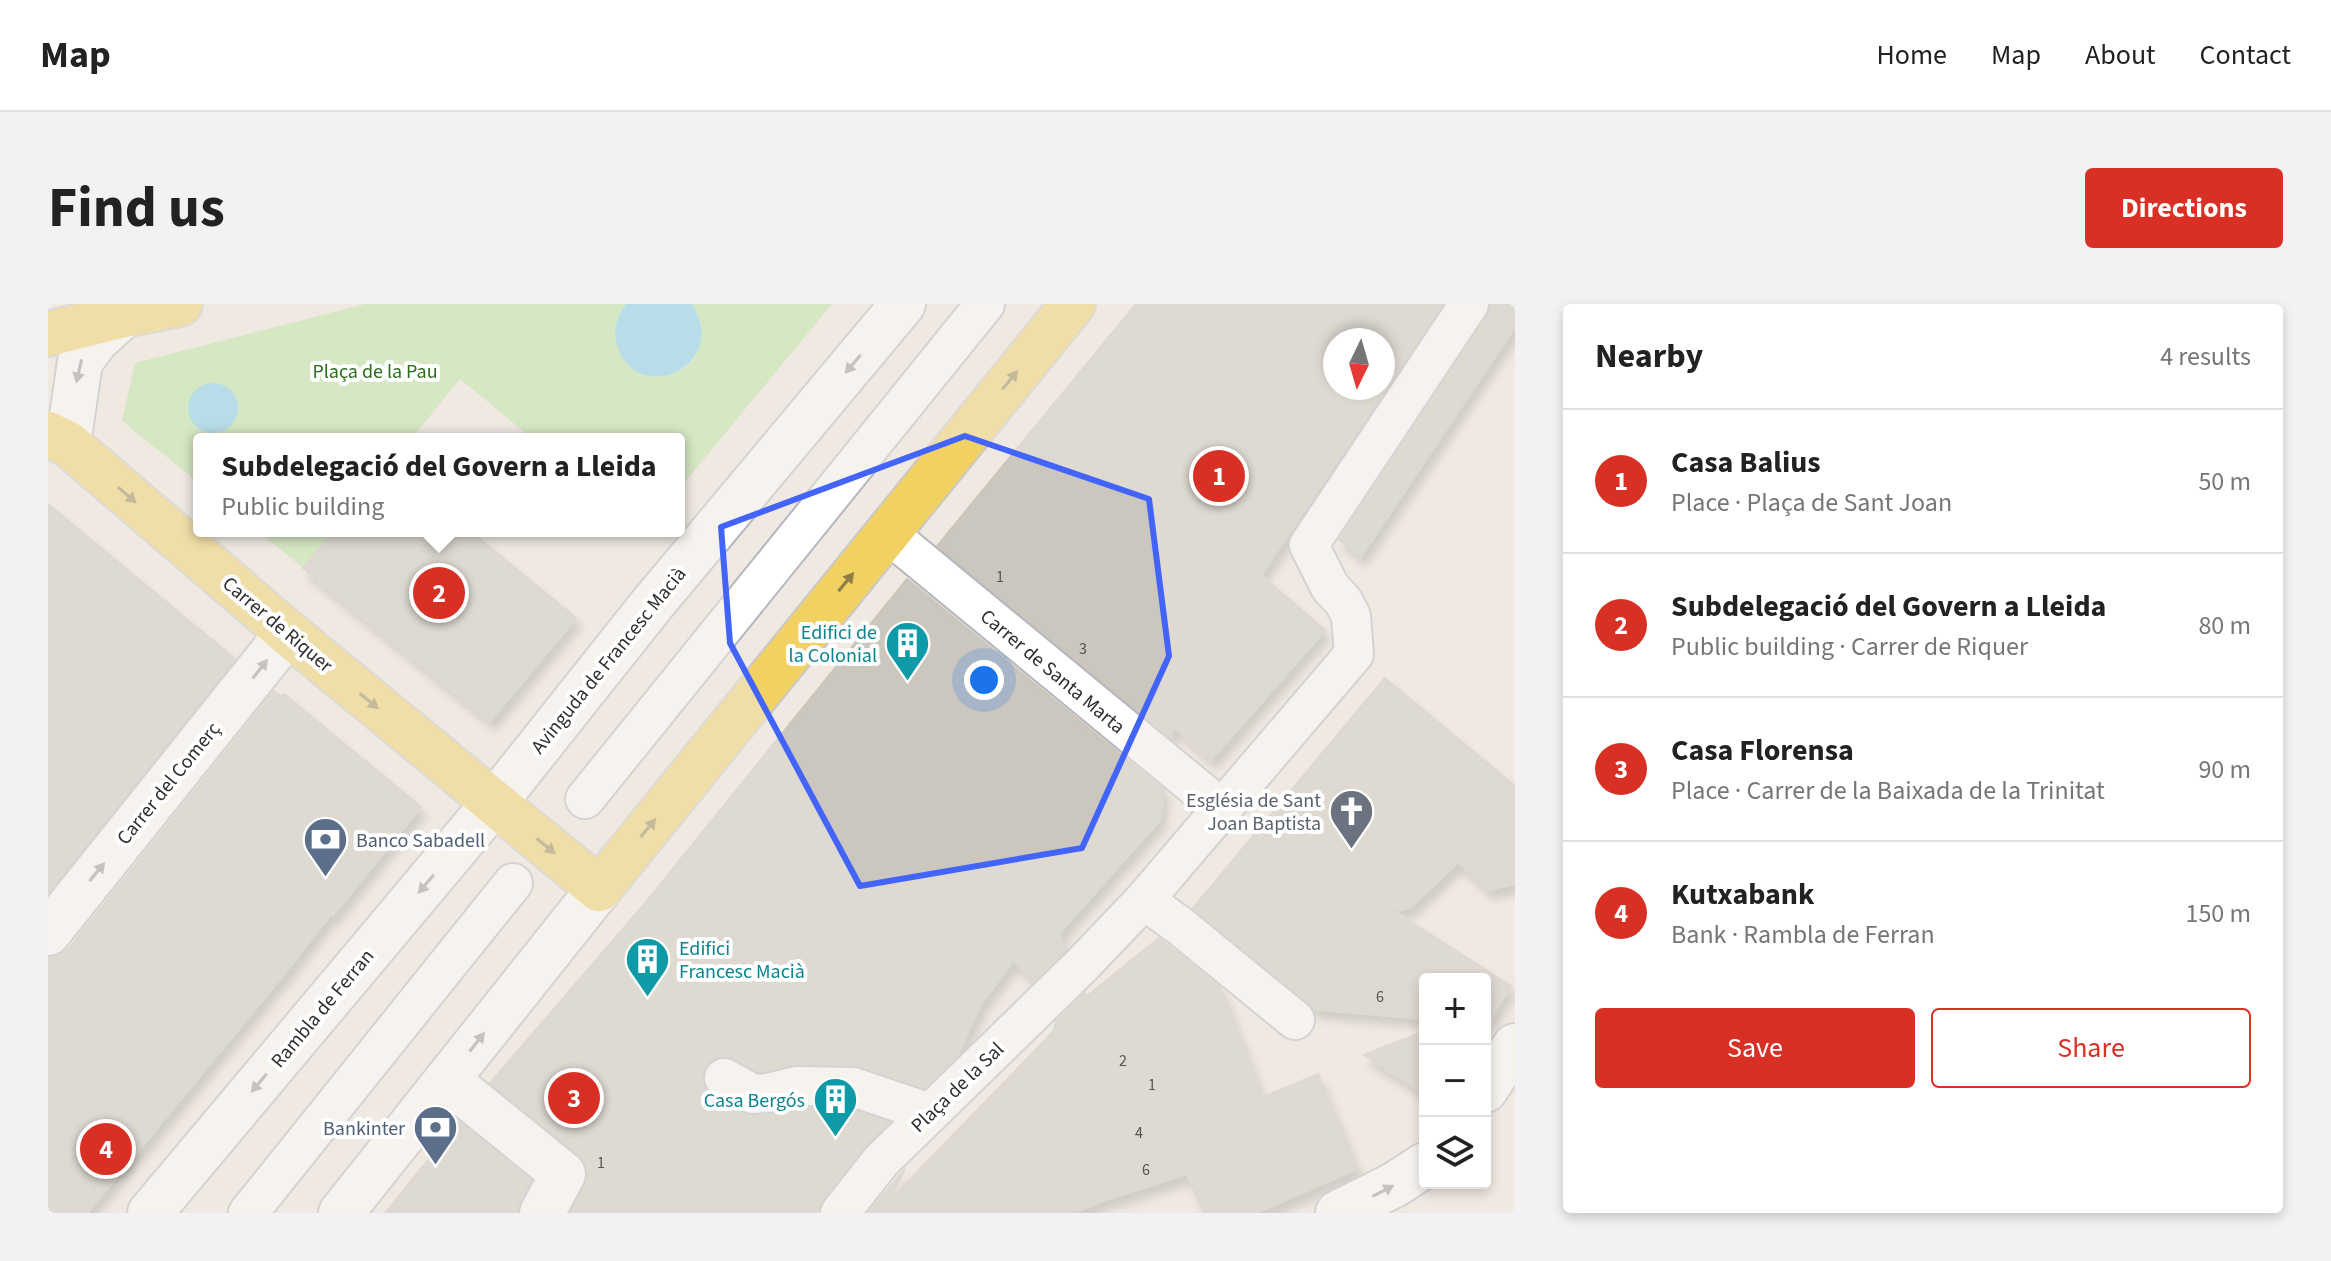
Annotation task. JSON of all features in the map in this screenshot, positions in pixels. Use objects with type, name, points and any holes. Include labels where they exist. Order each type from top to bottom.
[{"type":"main road","points":[[48,334],[180,304]]},
{"type":"main road","points":[[494,803],[599,889],[1073,304]]},
{"type":"main road","name":"Carrer de Riquer","points":[[58,439],[494,803]]},
{"type":"street","name":"Avinguda de Francesc Macià","points":[[494,803],[653,603],[903,304]]},
{"type":"street","points":[[585,799],[985,304]]},
{"type":"street","name":"Plaça de la Sal","points":[[840,1213],[881,1161],[1081,966],[1144,900],[1354,654],[1351,616],[1330,587],[1309,545],[1469,304]]},
{"type":"street","name":"Carrer de Riquer","points":[[58,439],[80,362],[96,340],[124,315]]},
{"type":"street","name":"Carrer de Santa Marta","points":[[886,532],[1221,808]]},
{"type":"street","name":"Carrer del Comerç","points":[[48,933],[288,633]]},
{"type":"street","name":"Rambla de Ferran","points":[[150,1213],[494,803]]},
{"type":"street","points":[[248,1213],[513,883]]},
{"type":"street","points":[[341,1213],[599,889]]},
{"type":"street","points":[[1144,900],[1295,1020]]},
{"type":"street","points":[[1491,1081],[1515,1046]]},
{"type":"street","points":[[724,1078],[753,1094],[797,1086],[853,1087],[930,1113]]},
{"type":"street","points":[[447,1080],[563,1174],[542,1213]]},
{"type":"street","points":[[1338,1213],[1419,1169]]},
{"type":"highlighted area","points":[[965,436],[1149,499],[1169,656],[1082,848],[860,886],[730,643],[721,527]]},
{"type":"green space","name":"Plaça de la Pau","points":[[365,304],[626,304],[619,314],[632,368],[666,375],[679,371],[698,351],[701,336],[692,304],[832,304],[685,482],[685,433],[526,433],[460,379],[416,433],[193,433],[193,478],[122,421],[135,363]]},
{"type":"green space","points":[[265,537],[329,537],[303,568]]},
{"type":"water","points":[[626,304],[692,304],[701,326],[700,344],[692,360],[679,371],[663,376],[646,375],[631,367],[619,351],[615,332],[619,315]]},
{"type":"water","points":[[213,383],[231,390],[238,408],[231,426],[213,433],[195,426],[188,408],[195,390]]},
{"type":"building","points":[[1136,304],[1443,304],[1395,375],[1395,328],[1323,328],[1323,400],[1379,400],[1261,575],[1325,630],[1211,760],[1173,726],[1171,739],[937,546]]},
{"type":"building","points":[[1491,304],[1515,304],[1515,327],[1361,556],[1339,540],[1487,316]]},
{"type":"building","points":[[48,504],[235,659],[48,893]]},
{"type":"building","points":[[329,537],[477,537],[576,618],[490,721],[303,568]]},
{"type":"building","points":[[907,579],[1164,790],[1160,820],[1060,932],[1063,952],[1035,980],[1013,961],[981,1004],[957,1056],[924,1088],[854,1065],[797,1064],[758,1072],[724,1056],[713,1059],[705,1067],[702,1079],[706,1090],[743,1114],[769,1115],[799,1108],[849,1109],[889,1122],[864,1147],[823,1199],[818,1213],[570,1213],[585,1185],[588,1174],[585,1163],[490,1083],[646,902]]},
{"type":"building","name":"Església de Sant Joan Baptista","points":[[1385,678],[1515,786],[1515,884],[1488,890],[1458,862],[1411,907],[1394,911],[1491,973],[1419,973],[1419,1018],[1314,1009],[1193,908]]},
{"type":"building","points":[[274,691],[282,697],[284,694],[421,807],[87,1213],[48,1213],[48,957],[58,956],[68,949]]},
{"type":"building","points":[[1159,938],[1220,987],[1263,1097],[1318,1074],[1357,1169],[1256,1213],[1205,1213],[1187,1174],[1073,1213],[868,1213],[905,1169],[890,1200],[1047,1038],[1054,1030],[1056,1021],[1085,993],[1087,996]]},
{"type":"building","name":"Església de Sant Joan Baptista","points":[[1491,973],[1511,986],[1491,1018]]},
{"type":"building","points":[[1419,1033],[1419,1090],[1364,1055]]},
{"type":"building","points":[[459,1122],[531,1180],[517,1213],[385,1213]]},
{"type":"place","name":"Casa Balius","points":[[1219,476]]},
{"type":"place","name":"Subdelegació del Govern a Lleida","points":[[439,593]]},
{"type":"place","name":"Edifici de la Colonial","points":[[908,682]]},
{"type":"place","name":"Església de Sant Joan Baptista","points":[[1352,851]]},
{"type":"place","name":"Banco Sabadell","points":[[325,879]]},
{"type":"place","name":"Edifici Francesc Macià","points":[[648,999]]},
{"type":"place","name":"Casa Florensa","points":[[574,1098]]},
{"type":"place","name":"Casa Bergós","points":[[836,1139]]},
{"type":"place","name":"Kutxabank","points":[[106,1149]]},
{"type":"place","name":"Bankinter","points":[[436,1167]]}]
